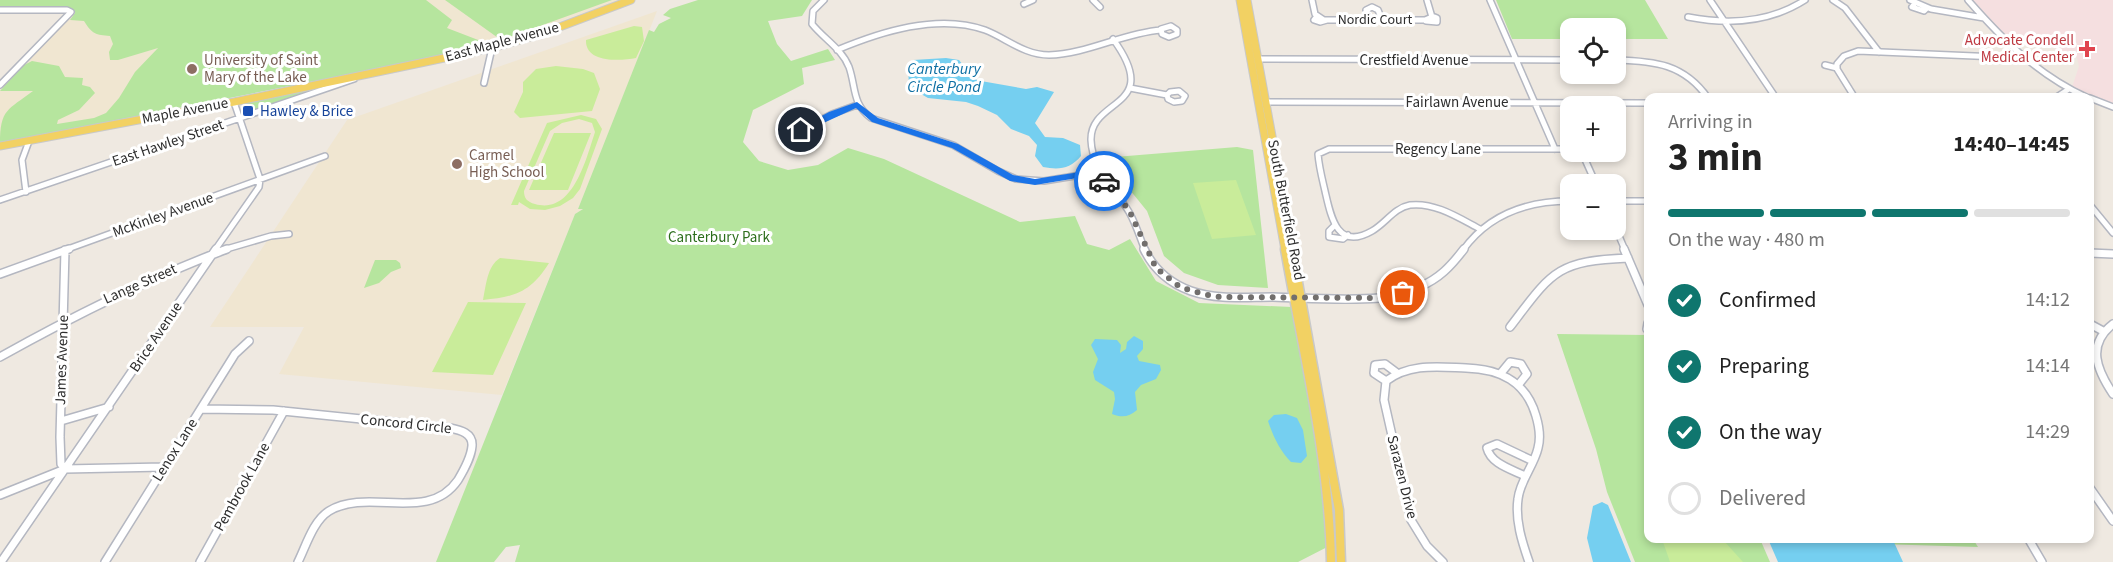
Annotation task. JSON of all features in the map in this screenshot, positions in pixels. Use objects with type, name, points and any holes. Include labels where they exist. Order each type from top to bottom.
[{"type":"main road","name":"East Maple Avenue","points":[[369,73],[492,48],[541,34],[632,0]]},
{"type":"main road","name":"South Butterfield Road","points":[[1240,0],[1338,501],[1341,562]]},
{"type":"main road","name":"South Butterfield Road","points":[[1247,0],[1298,298],[1330,519],[1331,562]]},
{"type":"main road","name":"Maple Avenue","points":[[0,146],[234,102],[369,73]]},
{"type":"street","points":[[824,0],[813,11],[812,24],[849,65],[857,105],[875,120],[955,146],[1006,176],[1018,180],[1035,182],[1099,172]]},
{"type":"street","points":[[1024,4],[1033,0]]},
{"type":"street","points":[[1094,0],[1100,8]]},
{"type":"street","name":"Nordic Court","points":[[1312,0],[1317,16],[1314,18],[1316,22],[1322,23],[1328,20],[1437,22],[1437,18],[1432,16],[1427,0]]},
{"type":"street","points":[[1490,0],[1556,149]]},
{"type":"street","points":[[1710,0],[1773,93]]},
{"type":"street","points":[[1688,17],[1702,21],[1770,18],[1789,11],[1805,0]]},
{"type":"street","points":[[1833,0],[1845,8],[1879,52]]},
{"type":"street","points":[[1968,0],[2021,58],[2042,75],[2078,93]]},
{"type":"street","points":[[1912,2],[1949,13],[1985,18]]},
{"type":"street","points":[[1369,20],[1366,9],[1372,7],[1378,10],[1382,20]]},
{"type":"street","points":[[1967,14],[1975,9]]},
{"type":"street","points":[[0,10],[67,10],[71,12],[0,85]]},
{"type":"street","points":[[837,50],[886,30],[915,25],[957,25],[980,29],[1024,51],[1041,55],[1060,53],[1113,39],[1161,30]]},
{"type":"street","points":[[1113,39],[1125,54],[1132,69],[1130,88],[1120,101],[1098,119],[1092,130],[1092,144],[1099,172],[1137,224],[1147,253],[1156,268],[1173,282],[1191,291],[1220,297],[1298,298],[1379,298],[1403,293],[1424,286],[1442,274],[1480,229],[1505,212],[1524,206],[1560,202]]},
{"type":"street","points":[[484,82],[492,48]]},
{"type":"street","points":[[1837,68],[1844,56],[1849,53],[1879,52],[2021,58]]},
{"type":"street","name":"Crestfield Avenue","points":[[1258,59],[1560,60]]},
{"type":"street","points":[[1626,60],[1644,60],[1672,67],[1697,81],[1705,93]]},
{"type":"street","points":[[1825,64],[1837,68],[1852,93]]},
{"type":"street","points":[[0,73],[11,73]]},
{"type":"street","name":"East Hawley Street","points":[[0,200],[369,73]]},
{"type":"street","points":[[1130,88],[1167,95]]},
{"type":"street","points":[[2063,93],[2069,89]]},
{"type":"street","points":[[2094,100],[2113,107]]},
{"type":"street","points":[[234,102],[260,179]]},
{"type":"street","name":"Fairlawn Avenue","points":[[1266,102],[1644,103]]},
{"type":"street","points":[[801,130],[832,114],[857,105]]},
{"type":"street","points":[[26,192],[22,160],[29,141]]},
{"type":"street","name":"Regency Lane","points":[[1334,226],[1318,157],[1321,151],[1329,148],[1560,149]]},
{"type":"street","name":"McKinley Avenue","points":[[0,274],[325,156]]},
{"type":"street","name":"Brice Avenue","points":[[2,562],[214,254],[259,187],[260,179]]},
{"type":"street","points":[[1626,201],[1644,201]]},
{"type":"street","points":[[1348,235],[1336,240],[1329,237],[1329,231],[1334,226],[1348,235],[1358,236],[1370,232],[1392,212],[1414,205],[1432,207],[1480,229]]},
{"type":"street","points":[[2094,210],[2113,233]]},
{"type":"street","name":"Lange Street","points":[[0,357],[126,289],[214,254],[271,236],[289,234]]},
{"type":"street","points":[[1621,240],[1644,296]]},
{"type":"street","name":"James Avenue","points":[[64,469],[61,464],[61,421],[65,250]]},
{"type":"street","points":[[2094,253],[2113,254]]},
{"type":"street","points":[[1510,327],[1542,283],[1562,267],[1585,259],[1628,258]]},
{"type":"street","points":[[2113,324],[2097,339],[2095,357],[2104,381],[2113,394]]},
{"type":"street","points":[[2094,326],[2103,331]]},
{"type":"street","name":"Lenox Lane","points":[[105,562],[235,354],[249,341]]},
{"type":"street","points":[[1519,384],[1527,374],[1526,369],[1521,364],[1510,362],[1501,373],[1519,384],[1530,398],[1539,430],[1539,444],[1518,496],[1518,525],[1529,562]]},
{"type":"street","name":"Sarazen Drive","points":[[1386,381],[1374,373],[1375,365],[1385,364],[1397,373]]},
{"type":"street","name":"Sarazen Drive","points":[[1443,562],[1427,546],[1411,520],[1384,400],[1386,381],[1397,373],[1413,368],[1486,368],[1501,373]]},
{"type":"street","points":[[61,421],[109,406]]},
{"type":"street","name":"Concord Circle","points":[[201,409],[284,411],[461,430],[469,434],[472,442],[459,481],[447,494],[428,502],[354,502],[341,505],[324,515],[317,524],[298,562]]},
{"type":"street","name":"Pembrook Lane","points":[[200,562],[284,411]]},
{"type":"street","points":[[1525,476],[1491,459],[1487,454],[1487,448],[1497,444],[1533,460]]},
{"type":"street","points":[[0,495],[64,469],[164,467]]},
{"type":"street","points":[[2094,494],[2113,521]]},
{"type":"street","points":[[2031,543],[2042,562]]},
{"type":"shaded area","name":"University of Saint Mary of the Lake","points":[[0,0],[621,0],[506,40],[0,142],[0,90],[74,12],[70,8]]},
{"type":"shaded area","name":"Advocate Condell Medical Center","points":[[1973,0],[2113,0],[2113,103],[2094,96],[2094,93],[2072,87],[2079,66],[2077,58],[2052,47],[2014,44]]},
{"type":"shaded area","name":"Carmel High School","points":[[657,11],[578,209],[584,208],[575,214],[502,395],[279,374],[304,327],[210,327],[347,120]]},
{"type":"green space","name":"University of Saint Mary of the Lake","points":[[0,0],[426,0],[452,20],[447,28],[486,43],[483,48],[0,143],[0,132],[7,111],[33,91],[0,91],[22,66],[32,61],[59,66],[65,77],[83,78],[82,85],[90,87],[95,93],[79,110],[58,120],[57,124],[94,118],[106,113],[119,98],[135,72],[158,48],[118,60],[110,60],[109,52],[113,44],[110,36],[95,33],[84,21],[70,20],[75,13],[72,9],[0,7]]},
{"type":"green space","points":[[445,0],[612,0],[501,40]]},
{"type":"green space","name":"Canterbury Park","points":[[698,0],[812,0],[802,16],[768,21],[777,44],[791,61],[828,49],[835,60],[802,68],[804,84],[753,110],[743,142],[759,161],[788,170],[818,165],[848,148],[884,159],[1020,222],[1075,216],[1087,244],[1109,250],[1130,239],[1156,281],[1199,303],[1292,307],[1294,321],[1302,321],[1332,496],[1335,543],[1298,562],[515,562],[520,545],[506,547],[494,562],[436,562],[575,214],[583,209],[578,209],[649,30],[654,32],[659,24],[671,18],[663,15],[670,9]]},
{"type":"green space","points":[[1496,0],[1645,0],[1668,39],[1626,39],[1626,18],[1560,18],[1560,39],[1512,39]]},
{"type":"green space","points":[[634,26],[642,27],[644,41],[636,58],[605,59],[597,57],[587,48],[586,40]]},
{"type":"green space","points":[[556,66],[583,69],[594,73],[600,89],[592,111],[520,118],[514,112],[523,92],[523,82],[536,69]]},
{"type":"green space","points":[[338,82],[251,111],[247,111],[243,102]]},
{"type":"green space","points":[[581,115],[596,119],[602,129],[580,189],[573,198],[560,206],[545,210],[530,209],[519,202],[518,205],[511,205],[547,123]],"holes":[[[579,119],[592,123],[595,132],[587,156],[576,182],[568,193],[559,201],[548,205],[528,201],[524,191],[550,131],[562,123]]]},
{"type":"green space","points":[[554,133],[591,133],[568,190],[529,190]]},
{"type":"green space","points":[[1237,147],[1253,150],[1268,288],[1218,285],[1184,273],[1164,256],[1147,211],[1112,168],[1115,157]]},
{"type":"green space","points":[[1236,180],[1256,235],[1212,239],[1193,183]]},
{"type":"green space","points":[[500,258],[549,263],[529,287],[513,295],[483,300],[492,266]]},
{"type":"green space","points":[[375,260],[396,260],[400,263],[401,268],[391,272],[379,283],[364,288]]},
{"type":"green space","points":[[468,302],[526,303],[493,375],[432,372]]},
{"type":"green space","points":[[1557,334],[1644,335],[1644,543],[1762,543],[1770,562],[1635,562],[1607,492],[1596,449]]},
{"type":"green space","points":[[1663,543],[1726,543],[1743,562],[1670,562]]},
{"type":"green space","points":[[1846,543],[1976,543],[1978,547]]},
{"type":"water","name":"Canterbury Circle Pond","points":[[946,58],[959,60],[974,79],[1026,89],[1037,87],[1054,92],[1035,123],[1045,137],[1063,138],[1080,145],[1081,156],[1073,164],[1064,168],[1043,167],[1035,156],[1037,145],[1029,136],[1011,129],[997,115],[966,102],[928,98],[909,87],[908,65],[913,60]]},
{"type":"water","points":[[1134,336],[1143,341],[1143,349],[1137,356],[1139,361],[1160,365],[1161,370],[1156,379],[1141,385],[1135,392],[1137,410],[1125,416],[1119,416],[1112,414],[1114,392],[1095,380],[1093,372],[1098,359],[1091,345],[1095,339],[1117,340],[1121,345],[1120,353],[1126,349],[1127,342]]},
{"type":"water","points":[[1286,414],[1297,418],[1303,430],[1307,456],[1301,463],[1291,462],[1287,458],[1277,443],[1268,421],[1274,415]]},
{"type":"water","points":[[1602,502],[1608,505],[1631,562],[1593,562],[1587,538],[1593,506]]},
{"type":"water","points":[[1770,543],[1894,543],[1903,562],[1778,562]]},
{"type":"way so far","points":[[1104,181],[1129,210],[1142,235],[1147,253],[1156,268],[1180,287],[1220,297],[1379,298],[1403,293]]},
{"type":"place","name":"Advocate Condell Medical Center","points":[[2087,49]]},
{"type":"place","name":"University of Saint Mary of the Lake","points":[[192,69]]},
{"type":"place","name":"Hawley & Brice","points":[[248,111]]},
{"type":"place","name":"Carmel High School","points":[[457,164]]},
{"type":"route","points":[[801,130],[816,121],[857,105],[875,120],[955,146],[1010,178],[1035,182],[1099,172],[1104,181]]}]
